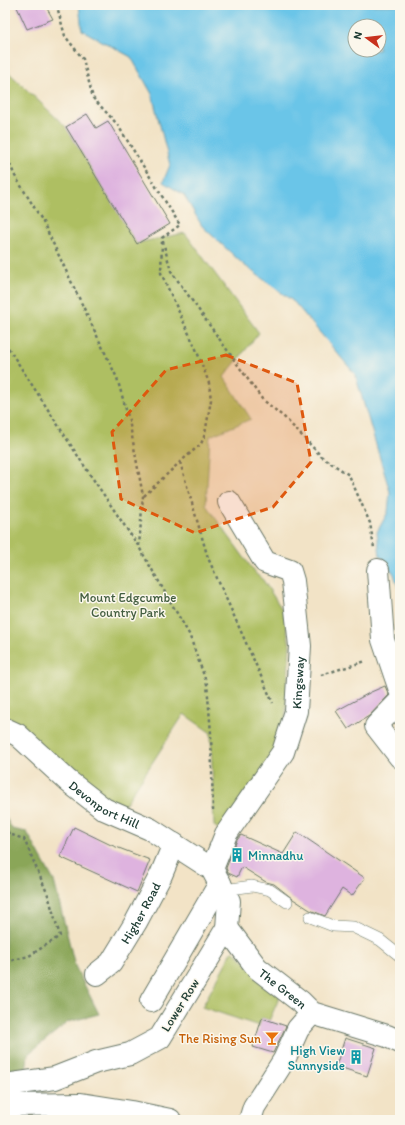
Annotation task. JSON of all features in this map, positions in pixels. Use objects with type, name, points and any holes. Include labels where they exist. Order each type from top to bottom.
[{"type":"street","name":"Kingsway","points":[[151,1001],[218,881],[226,834],[283,752],[296,711],[300,646],[293,581],[290,571],[265,562],[229,502]]},
{"type":"street","points":[[378,570],[384,640],[400,690]]},
{"type":"street","points":[[400,701],[376,726],[400,757]]},
{"type":"street","name":"Devonport Hill","points":[[5,729],[18,735],[68,781],[104,809],[150,829],[174,844],[218,881]]},
{"type":"street","name":"Higher Road","points":[[97,974],[111,963],[136,922],[161,876],[174,844]]},
{"type":"street","name":"Lower Row","points":[[5,1085],[55,1078],[96,1062],[130,1054],[160,1038],[227,928],[229,901],[218,881]]},
{"type":"street","name":"The Green","points":[[227,928],[257,968],[301,1002],[312,1013],[387,1036],[400,1042]]},
{"type":"street","points":[[250,1120],[254,1107],[284,1060],[298,1029],[312,1013]]},
{"type":"street","points":[[5,1107],[13,1105],[81,1104],[170,1120]]},
{"type":"lane","points":[[218,881],[270,890],[287,902]]},
{"type":"lane","points":[[310,917],[333,926],[353,928],[380,940],[400,956]]},
{"type":"path","points":[[55,5],[58,10],[65,36],[83,59],[93,98],[117,124],[180,225],[162,238]]},
{"type":"path","points":[[5,153],[15,176],[42,220],[117,378],[129,420],[144,496],[139,547]]},
{"type":"path","points":[[144,496],[201,444],[205,434],[211,400],[209,383],[196,349],[160,273],[162,238]]},
{"type":"path","points":[[162,238],[171,271],[262,399],[285,418],[322,457],[349,475],[370,523],[378,570]]},
{"type":"path","points":[[5,343],[84,467],[139,547],[189,634],[207,684],[211,733],[213,811]]},
{"type":"path","points":[[180,462],[208,558],[274,706]]},
{"type":"path","points":[[297,704],[305,700],[322,674],[388,654]]},
{"type":"path","points":[[5,826],[9,834],[24,838],[48,895],[60,936],[29,956],[5,962]]},
{"type":"highlighted area","points":[[226,355],[297,383],[311,462],[273,507],[195,533],[121,499],[112,432],[166,370]]},
{"type":"green space","name":"Mount Edgcumbe Country Park","points":[[5,69],[66,127],[137,243],[185,233],[259,333],[224,377],[251,419],[210,436],[206,505],[256,574],[263,580],[283,611],[290,645],[283,752],[226,834],[214,826],[211,733],[184,714],[118,815],[5,729]]},
{"type":"green space","points":[[5,816],[12,829],[27,832],[54,881],[75,966],[99,1014],[68,1022],[28,1054],[25,1083],[5,1085]]},
{"type":"green space","points":[[233,950],[280,996],[269,1021],[262,1018],[259,1026],[202,1007]]},
{"type":"water","points":[[79,5],[400,5],[400,594],[394,574],[380,556],[377,532],[388,512],[390,492],[355,374],[294,302],[244,265],[202,226],[184,195],[163,182],[170,165],[152,94],[131,57],[82,30]]},
{"type":"building","points":[[16,5],[45,5],[53,19],[27,29]]},
{"type":"building","points":[[87,114],[96,128],[108,121],[170,224],[137,244],[66,127]]},
{"type":"building","points":[[385,686],[389,695],[369,716],[348,729],[336,711]]},
{"type":"building","points":[[74,827],[111,845],[150,860],[137,892],[60,857]]},
{"type":"building","points":[[297,832],[365,878],[352,896],[342,889],[325,916],[310,910],[274,884],[266,882],[242,867],[237,877],[228,873],[226,868],[237,840],[241,835],[283,854]]},
{"type":"building","name":"The Rising Sun","points":[[262,1018],[286,1026],[273,1053],[253,1047]]},
{"type":"building","name":"High View Sunnyside","points":[[345,1038],[376,1048],[367,1076],[336,1066]]},
{"type":"place","name":"Minnadhu","points":[[237,855]]},
{"type":"place","name":"The Rising Sun","points":[[272,1038]]},
{"type":"place","name":"High View Sunnyside","points":[[356,1057]]}]
